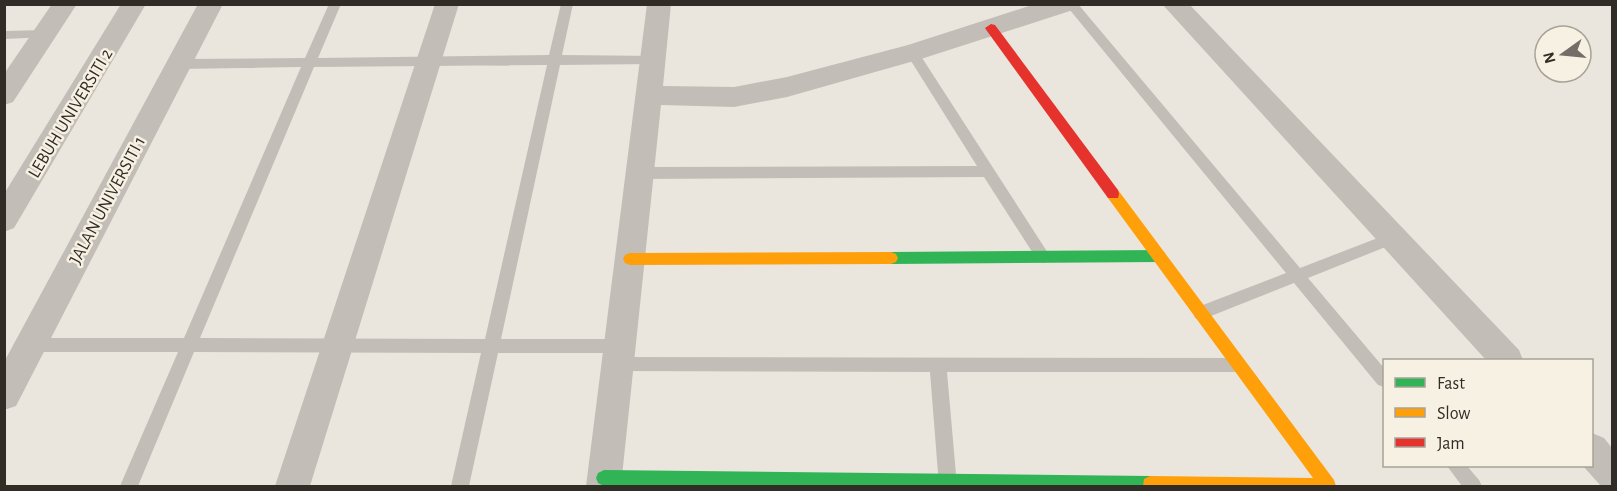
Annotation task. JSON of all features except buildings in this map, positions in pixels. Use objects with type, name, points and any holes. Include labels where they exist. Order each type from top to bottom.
[{"type":"street","points":[[4,95],[65,4]]},
{"type":"street","name":"LEBUH UNIVERSITI 2","points":[[4,220],[135,4]]},
{"type":"street","name":"JALAN UNIVERSITI 1","points":[[4,394],[210,4]]},
{"type":"street","points":[[292,486],[447,4]]},
{"type":"street","points":[[659,4],[603,482],[1328,486]]},
{"type":"street","points":[[649,95],[734,97],[787,87],[912,53],[1064,4]]},
{"type":"street","points":[[1174,4],[1506,359]]},
{"type":"street","points":[[991,28],[1328,486]]},
{"type":"street","points":[[630,259],[1159,256]]},
{"type":"street","points":[[1593,451],[1612,473]]},
{"type":"lane","points":[[129,486],[335,4]]},
{"type":"lane","points":[[460,486],[567,4]]},
{"type":"lane","points":[[1071,4],[1383,380]]},
{"type":"lane","points":[[4,35],[45,34]]},
{"type":"lane","points":[[912,53],[1043,257]]},
{"type":"lane","points":[[179,64],[653,59]]},
{"type":"lane","points":[[640,173],[988,171]]},
{"type":"lane","points":[[1201,313],[1393,238]]},
{"type":"lane","points":[[31,345],[492,345],[618,355],[938,365],[1240,365]]},
{"type":"lane","points":[[938,365],[948,484]]},
{"type":"lane","points":[[1458,467],[1473,486]]},
{"type":"traffic: fast","points":[[891,258],[1159,256]]},
{"type":"traffic: fast","points":[[604,478],[1150,484]]},
{"type":"traffic: slow","points":[[1113,194],[1328,486]]},
{"type":"traffic: slow","points":[[630,259],[891,258]]},
{"type":"traffic: slow","points":[[1150,484],[1327,486]]},
{"type":"traffic: jam","points":[[991,28],[1113,194]]}]
